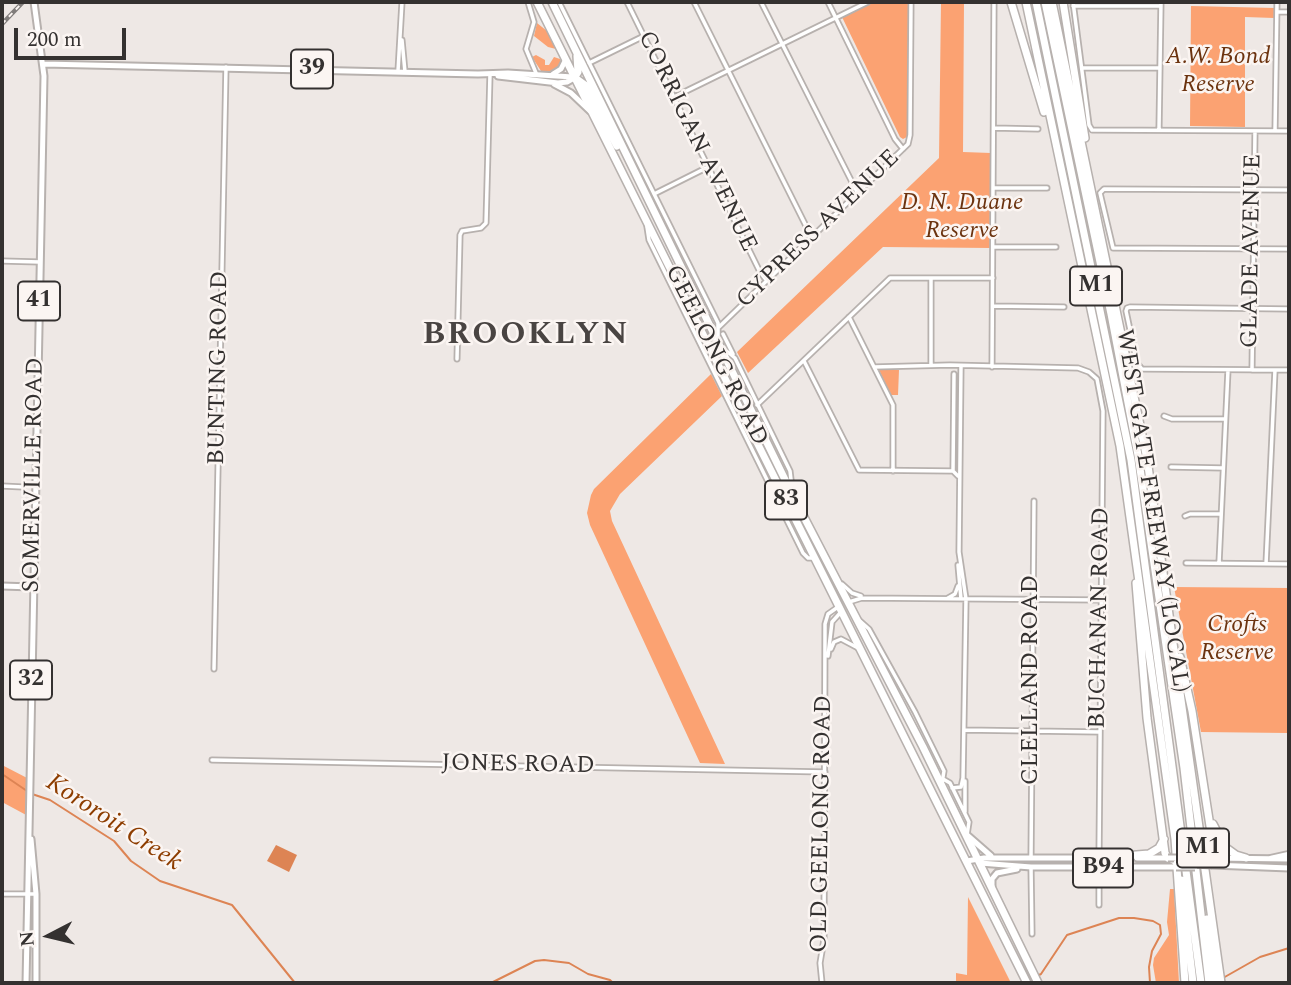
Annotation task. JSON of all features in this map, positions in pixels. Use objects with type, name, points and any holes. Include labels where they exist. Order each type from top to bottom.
[{"type":"highway","name":"GEELONG ROAD","points":[[537,2],[967,861]]},
{"type":"highway","name":"GEELONG ROAD","points":[[552,2],[629,160],[651,198],[792,494],[940,779],[979,861]]},
{"type":"highway","points":[[1011,2],[1061,163]]},
{"type":"highway","name":"WEST GATE FREEWAY (LOCAL)","points":[[1026,2],[1124,471],[1175,839],[1189,981]]},
{"type":"highway","name":"M1","points":[[1036,2],[1130,460],[1201,983]]},
{"type":"highway","name":"M1","points":[[1045,2],[1111,313],[1138,455],[1194,850],[1213,964],[1209,983]]},
{"type":"highway","name":"WEST GATE FREEWAY (LOCAL)","points":[[1052,2],[1147,459],[1172,629],[1213,964],[1221,983]]},
{"type":"highway","points":[[1063,2],[1107,259]]},
{"type":"highway","points":[[577,52],[578,72],[574,78],[585,85],[619,149],[629,160]]},
{"type":"highway","points":[[640,207],[651,198]]},
{"type":"highway","points":[[1124,471],[1147,718],[1168,858]]},
{"type":"highway","points":[[840,610],[848,604]]},
{"type":"highway","points":[[1172,629],[1192,711],[1212,860]]},
{"type":"highway","points":[[1206,803],[1213,826],[1225,847],[1232,853],[1247,858]]},
{"type":"highway","points":[[1099,858],[1149,854],[1158,849],[1164,839]]},
{"type":"highway","name":"83","points":[[967,861],[1027,983]]},
{"type":"highway","name":"83","points":[[979,861],[1038,983]]},
{"type":"highway","points":[[1213,964],[1216,983]]},
{"type":"main road","name":"SOMERVILLE ROAD","points":[[26,983],[44,64],[34,2]]},
{"type":"main road","points":[[550,75],[559,71],[565,61]]},
{"type":"main road","name":"39","points":[[44,64],[536,74],[574,78]]},
{"type":"main road","name":"39","points":[[489,74],[548,82],[567,82],[574,78]]},
{"type":"main road","points":[[536,74],[536,81]]},
{"type":"main road","name":"39","points":[[548,82],[571,93],[590,111]]},
{"type":"main road","points":[[2,586],[32,587]]},
{"type":"main road","name":"SOMERVILLE ROAD","points":[[28,822],[36,894],[36,983]]},
{"type":"main road","points":[[967,835],[994,858]]},
{"type":"main road","points":[[1270,858],[1289,853]]},
{"type":"main road","name":"B94","points":[[979,861],[994,858],[1168,858],[1289,868]]},
{"type":"main road","points":[[992,886],[993,877],[998,872],[1031,867],[1031,858]]},
{"type":"main road","points":[[1099,858],[1099,868]]},
{"type":"main road","points":[[1168,858],[1176,865]]},
{"type":"main road","name":"B94","points":[[979,861],[1031,867],[1099,868],[1176,865],[1247,858],[1289,859]]},
{"type":"main road","points":[[967,861],[979,861]]},
{"type":"street","points":[[401,71],[402,2]]},
{"type":"street","points":[[527,2],[534,22],[526,49],[536,74]]},
{"type":"street","points":[[559,2],[651,198],[719,327],[719,344],[735,358]]},
{"type":"street","name":"CORRIGAN AVENUE","points":[[626,2],[767,281]]},
{"type":"street","points":[[694,2],[812,238]]},
{"type":"street","points":[[761,2],[858,194]]},
{"type":"street","points":[[828,2],[895,139],[903,149]]},
{"type":"street","points":[[674,97],[868,2]]},
{"type":"street","name":"CYPRESS AVENUE","points":[[719,327],[903,149],[910,135],[911,2]]},
{"type":"street","points":[[874,367],[992,367],[994,2]]},
{"type":"street","points":[[1275,131],[1278,2]]},
{"type":"street","points":[[1159,130],[1161,4],[1073,4],[1089,125],[1093,130],[1289,131]]},
{"type":"street","points":[[1277,12],[1289,12]]},
{"type":"street","points":[[589,63],[644,36]]},
{"type":"street","name":"BUNTING ROAD","points":[[214,670],[226,67]]},
{"type":"street","points":[[1082,68],[1160,68]]},
{"type":"street","points":[[457,359],[460,235],[462,231],[481,228],[486,223],[489,74]]},
{"type":"street","points":[[994,128],[1038,129]]},
{"type":"street","name":"GLADE AVENUE","points":[[1252,370],[1255,131]]},
{"type":"street","points":[[651,198],[708,167]]},
{"type":"street","points":[[994,188],[1047,188]]},
{"type":"street","points":[[1289,190],[1101,190],[1113,248],[1289,249]]},
{"type":"street","points":[[993,247],[1056,247]]},
{"type":"street","points":[[675,253],[687,262]]},
{"type":"street","points":[[2,261],[40,262]]},
{"type":"street","points":[[757,405],[890,278],[993,278]]},
{"type":"street","points":[[931,278],[931,365]]},
{"type":"street","points":[[993,306],[1064,307]]},
{"type":"street","points":[[1289,309],[1127,308],[1140,368],[1289,370]]},
{"type":"street","points":[[849,317],[893,405],[893,471]]},
{"type":"street","points":[[723,334],[790,471],[792,494]]},
{"type":"street","points":[[804,361],[859,470],[953,471],[960,466]]},
{"type":"street","points":[[943,599],[955,594],[958,577],[961,366]]},
{"type":"street","name":"BUCHANAN ROAD","points":[[992,367],[1078,368],[1097,379],[1103,411],[1099,858]]},
{"type":"street","points":[[1219,563],[1228,370]]},
{"type":"street","points":[[1266,564],[1275,370]]},
{"type":"street","points":[[953,471],[954,374]]},
{"type":"street","points":[[954,399],[961,399]]},
{"type":"street","points":[[1164,416],[1172,419],[1226,419]]},
{"type":"street","points":[[1171,467],[1223,468]]},
{"type":"street","points":[[953,471],[960,477]]},
{"type":"street","points":[[2,486],[23,487]]},
{"type":"street","name":"CLELLAND ROAD","points":[[1031,858],[1034,501]]},
{"type":"street","points":[[1185,516],[1221,514]]},
{"type":"street","points":[[952,788],[957,789],[962,785],[963,768],[965,607],[959,552]]},
{"type":"street","points":[[814,558],[823,554]]},
{"type":"street","points":[[1186,563],[1289,564]]},
{"type":"street","points":[[958,577],[964,599]]},
{"type":"street","points":[[835,578],[852,593],[867,598]]},
{"type":"street","points":[[848,604],[858,598],[1101,600]]},
{"type":"street","name":"OLD GEELONG ROAD","points":[[822,983],[820,963],[824,947],[826,664],[833,621],[840,610]]},
{"type":"street","points":[[826,664],[833,643],[838,640],[844,640],[859,648]]},
{"type":"street","points":[[964,730],[1100,732]]},
{"type":"street","name":"JONES ROAD","points":[[212,760],[825,772]]},
{"type":"street","points":[[963,768],[965,814]]},
{"type":"street","points":[[940,779],[949,782],[965,814],[969,825],[967,835]]},
{"type":"street","points":[[1031,867],[1032,933]]},
{"type":"street","points":[[1099,868],[1099,905]]},
{"type":"street","points":[[2,894],[36,894]]},
{"type":"green space","points":[[872,2],[909,2],[908,131],[907,137],[903,139],[842,17]]},
{"type":"green space","name":"D. N. Duane Reserve","points":[[941,2],[964,2],[963,152],[991,153],[991,248],[883,247],[748,373],[737,352],[939,158]]},
{"type":"green space","name":"A.W. Bond Reserve","points":[[1191,6],[1275,8],[1274,18],[1245,17],[1245,127],[1190,126]]},
{"type":"green space","points":[[537,23],[547,31],[556,49],[548,47],[534,36]]},
{"type":"green space","points":[[536,55],[545,60],[545,65],[549,65],[554,57],[560,59],[561,64],[554,71],[541,71],[532,57]]},
{"type":"green space","points":[[879,370],[899,370],[898,395],[891,395]]},
{"type":"green space","points":[[711,374],[722,396],[620,494],[610,511],[612,521],[725,764],[700,763],[590,525],[587,513],[594,489]]},
{"type":"green space","name":"Crofts Reserve","points":[[1174,587],[1289,588],[1287,733],[1201,732]]},
{"type":"green space","points":[[2,765],[29,779],[28,816],[2,802]]},
{"type":"green space","points":[[1170,889],[1174,889],[1179,983],[1156,983],[1154,958],[1169,935],[1167,922]]},
{"type":"green space","points":[[968,897],[1011,983],[956,983],[956,973],[967,975]]},
{"type":"shaded area","points":[[276,845],[297,855],[289,872],[267,861]]},
{"type":"waterway","name":"Kororoit Creek","points":[[2,774],[27,791]]},
{"type":"waterway","name":"Kororoit Creek","points":[[32,794],[50,800],[114,841],[131,861],[160,881],[232,905],[295,983]]},
{"type":"waterway","name":"Kororoit Creek","points":[[1037,976],[1067,935],[1119,918],[1134,918],[1160,925],[1161,934],[1152,951],[1149,967],[1150,983]]},
{"type":"waterway","name":"Kororoit Creek","points":[[1223,978],[1260,957],[1289,948]]},
{"type":"waterway","name":"Kororoit Creek","points":[[491,983],[535,961],[544,960],[569,963],[588,974],[613,983]]},
{"type":"railway","points":[[2,24],[23,2]]},
{"type":"district","name":"BROOKLYN","points":[[526,337]]}]
